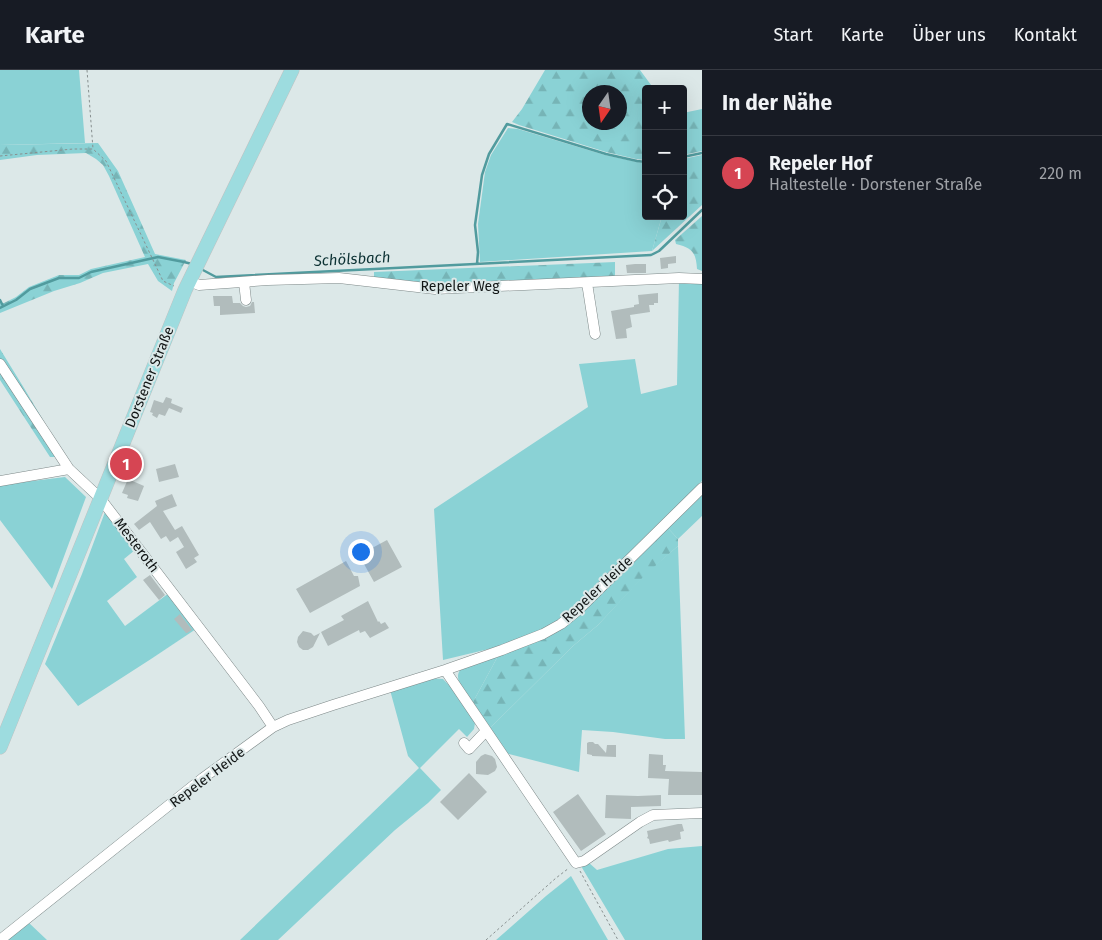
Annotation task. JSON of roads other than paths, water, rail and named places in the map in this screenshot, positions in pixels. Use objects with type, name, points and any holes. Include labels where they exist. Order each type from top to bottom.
[{"type":"main road","name":"Dorstener Straße","points":[[0,747],[191,276],[292,70]]},
{"type":"street","name":"Repeler Weg","points":[[191,276],[199,285],[339,278],[435,288],[679,278],[702,279]]},
{"type":"street","points":[[244,282],[246,300]]},
{"type":"street","points":[[587,282],[595,334]]},
{"type":"street","name":"Mesteroth","points":[[0,364],[69,469],[100,498],[253,698],[273,727]]},
{"type":"street","points":[[0,480],[69,469]]},
{"type":"street","name":"Repeler Heide","points":[[0,940],[203,778],[273,727],[333,705],[445,670],[534,637],[561,624],[577,611],[702,488]]},
{"type":"street","points":[[445,670],[576,863],[584,861],[640,822],[654,815],[702,813]]},
{"type":"street","points":[[464,743],[469,749],[486,731]]},
{"type":"waterway","points":[[477,264],[478,252],[475,225],[482,175],[489,154],[507,124],[606,154],[642,162]]},
{"type":"waterway","points":[[687,156],[702,153]]},
{"type":"waterway","name":"Schölsbach","points":[[201,269],[216,277],[651,255],[659,251],[702,210]]},
{"type":"waterway","name":"Schölsbach","points":[[0,308],[16,300],[30,289],[59,278],[79,278],[91,272],[158,257],[192,264]]},
{"type":"waterway","name":"Schölsbach","points":[[0,300],[3,306]]},
{"type":"place","name":"Repeler Hof","points":[[126,464]]}]
